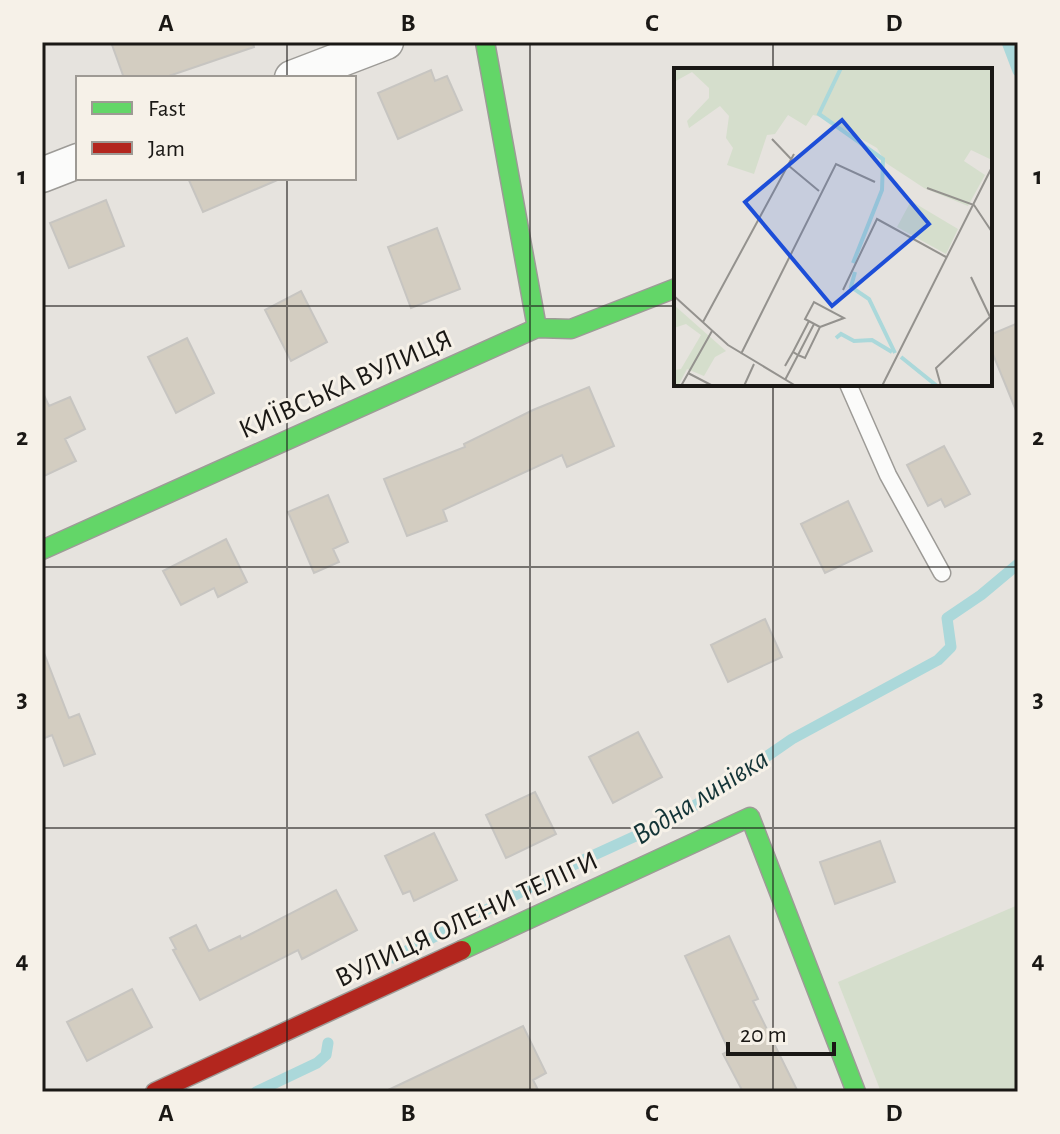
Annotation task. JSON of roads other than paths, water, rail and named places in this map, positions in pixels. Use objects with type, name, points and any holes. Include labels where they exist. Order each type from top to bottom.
[{"type":"street","points":[[297,76],[386,42]]},
{"type":"street","points":[[485,42],[537,328]]},
{"type":"street","points":[[42,175],[76,162]]},
{"type":"street","name":"КИЇВСЬКА ВУЛИЦЯ","points":[[42,550],[537,328],[571,329],[674,289]]},
{"type":"street","name":"ВУЛИЦЯ ОЛЕНИ ТЕЛІГИ","points":[[155,1092],[750,817],[856,1092]]},
{"type":"lane","points":[[849,386],[888,475],[942,573]]},
{"type":"waterway","name":"Водна линівка","points":[[1007,42],[1018,71]]},
{"type":"waterway","name":"Водна линівка","points":[[393,958],[581,861],[664,823],[704,800],[792,739],[938,660],[951,647],[947,618],[1018,564]]},
{"type":"waterway","name":"Водна линівка","points":[[256,1092],[317,1063],[326,1055],[328,1043]]}]
